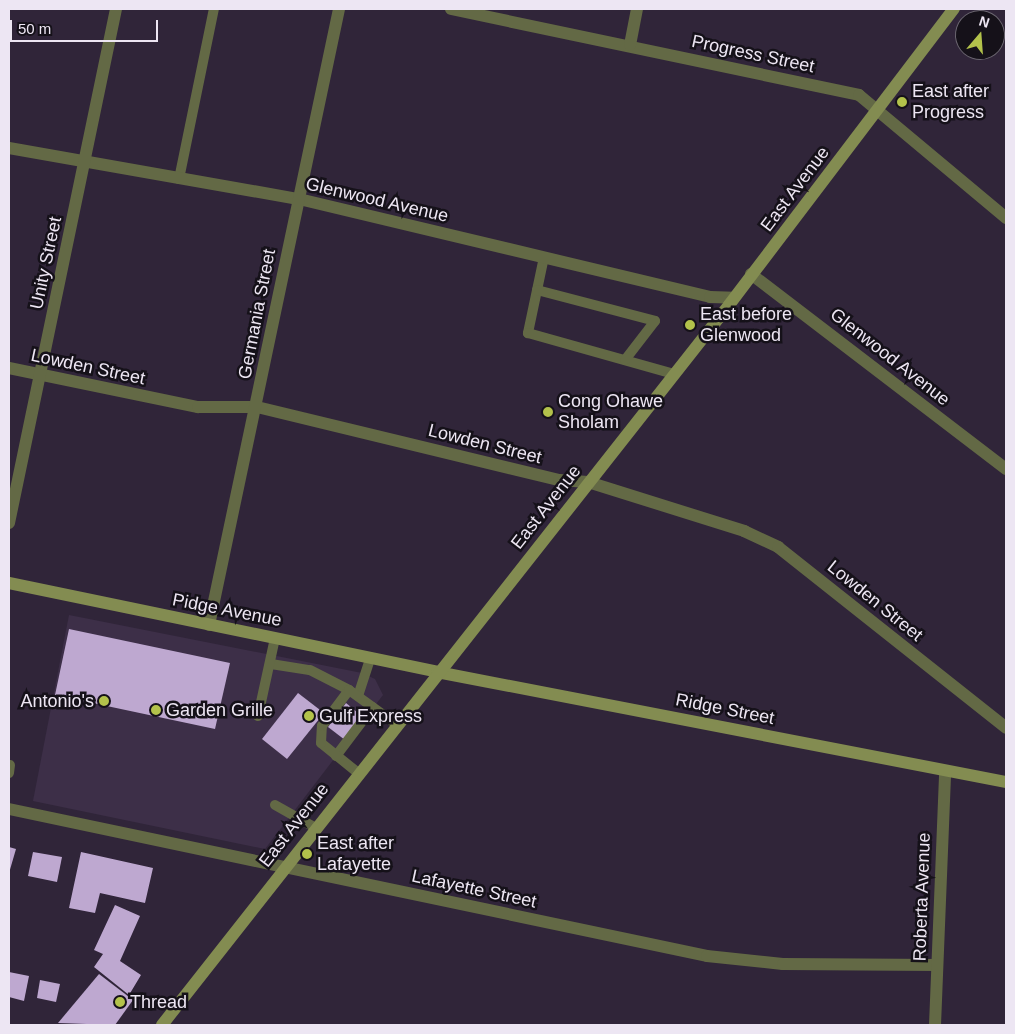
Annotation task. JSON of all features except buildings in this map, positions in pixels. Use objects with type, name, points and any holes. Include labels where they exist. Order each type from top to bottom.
[{"type":"main road","name":"East Avenue","points":[[162,1025],[357,772],[734,298],[954,9]]},
{"type":"main road","name":"Pidge Avenue","points":[[9,583],[438,672]]},
{"type":"main road","name":"Ridge Street","points":[[438,672],[1006,782]]},
{"type":"street","name":"Unity Street","points":[[9,523],[116,9]]},
{"type":"street","name":"Germania Street","points":[[209,625],[257,407],[339,9]]},
{"type":"street","name":"Progress Street","points":[[452,9],[630,45],[859,95],[1006,218]]},
{"type":"street","points":[[630,45],[637,9]]},
{"type":"street","name":"Glenwood Avenue","points":[[9,148],[84,164],[299,199],[710,297],[734,298]]},
{"type":"street","name":"Glenwood Avenue","points":[[751,274],[1006,469]]},
{"type":"street","name":"Lowden Street","points":[[9,368],[198,407],[257,407],[559,480],[588,482],[744,531],[778,547],[1006,728]]},
{"type":"street","name":"Roberta Avenue","points":[[934,1025],[945,771]]},
{"type":"street","name":"Lafayette Street","points":[[9,809],[707,956],[783,964],[936,966]]},
{"type":"lane","points":[[178,179],[214,9]]},
{"type":"lane","points":[[544,257],[528,333],[674,374]]},
{"type":"lane","points":[[537,290],[655,321],[625,360]]},
{"type":"lane","points":[[258,716],[272,664],[275,638]]},
{"type":"lane","points":[[357,772],[321,743],[322,726],[353,693],[370,658]]},
{"type":"lane","points":[[272,664],[310,670],[353,693],[396,724]]},
{"type":"lane","points":[[336,756],[355,729],[374,707]]},
{"type":"lane","points":[[275,805],[314,827]]},
{"type":"shaded area","points":[[69,615],[362,673],[375,679],[383,695],[265,849],[33,801]]},
{"type":"place","name":"East after Progress","points":[[902,102]]},
{"type":"place","name":"East before Glenwood","points":[[690,325]]},
{"type":"place","name":"Cong Ohawe Sholam","points":[[548,412]]},
{"type":"place","name":"Antonio's","points":[[104,701]]},
{"type":"place","name":"Garden Grille","points":[[156,710]]},
{"type":"place","name":"Gulf Express","points":[[309,716]]},
{"type":"place","name":"East after Lafayette","points":[[307,854]]},
{"type":"place","name":"Thread","points":[[120,1002]]}]
